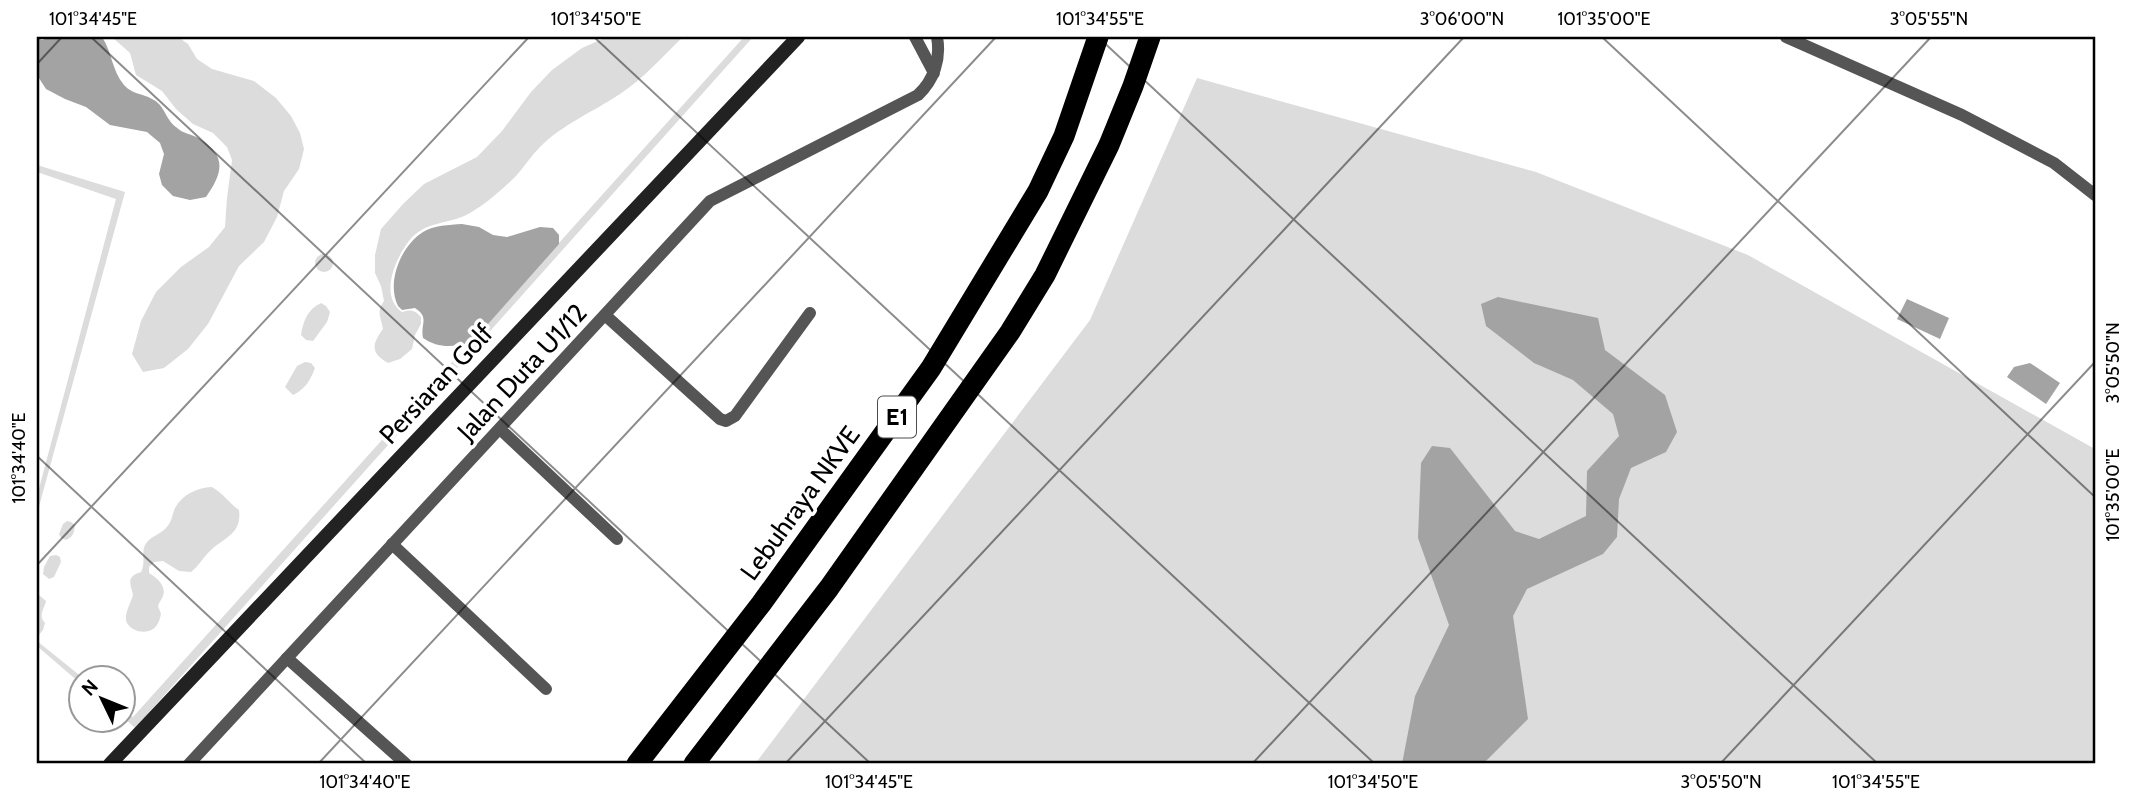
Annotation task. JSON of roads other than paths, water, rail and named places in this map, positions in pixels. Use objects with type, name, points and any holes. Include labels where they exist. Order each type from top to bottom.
[{"type":"highway","name":"Lebuhraya NKVE","points":[[637,764],[761,604],[932,368],[1038,191],[1064,136],[1098,37]]},
{"type":"highway","name":"E1","points":[[694,764],[829,588],[1010,332],[1045,275],[1109,145],[1150,37]]},
{"type":"street","name":"Persiaran Golf","points":[[110,764],[798,37]]},
{"type":"street","points":[[915,37],[934,73]]},
{"type":"street","points":[[934,73],[939,47],[937,37]]},
{"type":"street","points":[[1786,37],[1962,115],[2054,163],[2095,195]]},
{"type":"street","name":"Jalan Duta U1/12","points":[[189,764],[710,201],[918,94],[934,73]]},
{"type":"street","points":[[605,315],[720,419],[726,421],[735,416],[810,313]]},
{"type":"street","points":[[500,429],[617,539]]},
{"type":"street","points":[[393,544],[546,688]]},
{"type":"street","points":[[287,658],[406,764]]}]
